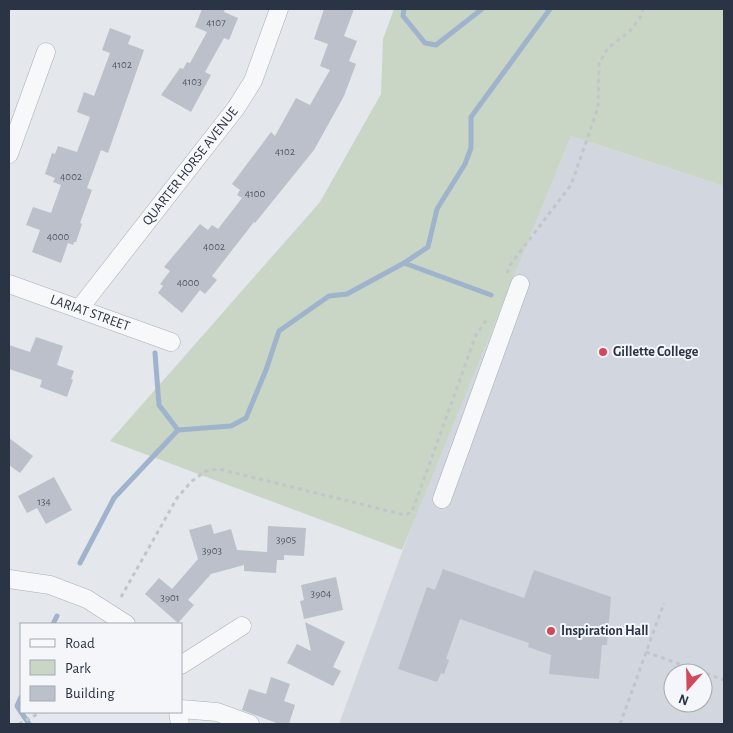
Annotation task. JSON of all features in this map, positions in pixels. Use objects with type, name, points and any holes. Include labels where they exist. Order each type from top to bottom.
[{"type":"street","name":"QUARTER HORSE AVENUE","points":[[79,309],[236,108],[253,81],[279,9]]},
{"type":"street","points":[[9,154],[46,52]]},
{"type":"street","points":[[442,499],[512,283]]},
{"type":"street","name":"LARIAT STREET","points":[[9,284],[171,342]]},
{"type":"street","points":[[9,579],[50,585],[87,599],[124,623]]},
{"type":"street","points":[[182,664],[242,626]]},
{"type":"street","points":[[182,710],[217,712],[250,724]]},
{"type":"path","points":[[512,283],[510,265],[571,185],[598,108],[600,63],[608,48],[629,32],[640,18],[643,9]]},
{"type":"path","points":[[120,596],[177,498],[192,481],[206,471],[219,469],[405,515],[412,512],[476,335],[492,312]]},
{"type":"path","points":[[620,724],[664,603]]},
{"type":"path","points":[[646,652],[724,680]]},
{"type":"path","points":[[19,724],[40,713]]},
{"type":"shaded area","name":"Gillette College","points":[[571,136],[724,186],[724,724],[339,724],[415,517]]},
{"type":"green space","points":[[394,9],[724,9],[724,186],[571,136],[402,550],[110,441],[320,202],[381,94],[383,39]]},
{"type":"building","points":[[202,9],[225,9],[224,12],[238,18],[229,40],[224,38],[205,72],[211,75],[191,112],[161,95],[180,68],[183,69],[187,62],[190,63],[207,32],[195,27]]},
{"type":"building","points":[[324,9],[354,9],[344,36],[357,41],[349,61],[356,64],[344,96],[314,150],[212,276],[217,280],[205,294],[200,290],[182,313],[158,293],[163,286],[160,284],[170,271],[164,267],[200,224],[208,230],[212,225],[218,229],[242,198],[237,195],[240,190],[232,184],[271,132],[275,136],[296,98],[310,105],[330,70],[320,66],[328,44],[314,39]]},
{"type":"building","points":[[110,28],[131,36],[128,44],[144,50],[108,153],[101,150],[87,188],[92,190],[80,223],[82,224],[76,242],[73,245],[68,243],[61,263],[32,252],[40,230],[26,225],[33,207],[51,213],[61,185],[53,182],[55,178],[45,174],[52,153],[55,154],[58,146],[77,152],[90,117],[77,112],[84,92],[94,96],[110,53],[102,50]]},
{"type":"building","points":[[36,337],[63,346],[57,365],[74,371],[67,397],[40,387],[42,380],[9,369],[9,345],[30,352]]},
{"type":"building","points":[[9,438],[33,456],[20,473],[9,465]]},
{"type":"building","points":[[54,477],[72,510],[46,524],[37,508],[27,513],[18,496]]},
{"type":"building","points":[[211,524],[214,534],[231,529],[237,550],[267,552],[268,526],[306,528],[304,556],[284,555],[284,560],[277,560],[276,573],[244,571],[244,565],[211,574],[188,600],[194,605],[178,623],[145,594],[159,578],[172,589],[198,559],[189,530]]},
{"type":"building","name":"Inspiration Hall","points":[[443,569],[524,598],[534,570],[611,597],[607,645],[602,645],[599,679],[549,674],[551,655],[528,647],[529,643],[460,619],[446,659],[449,660],[444,674],[441,673],[437,682],[398,669],[427,587],[435,590]]},
{"type":"building","points":[[336,577],[343,610],[304,619],[300,601],[304,600],[301,585]]},
{"type":"building","points":[[305,622],[345,642],[333,667],[341,671],[333,686],[287,663],[297,644],[311,651]]},
{"type":"building","points":[[271,677],[290,684],[284,701],[295,705],[289,724],[279,724],[242,710],[249,689],[266,694]]},
{"type":"waterway","points":[[404,9],[403,16],[425,43],[436,45],[482,9]]},
{"type":"waterway","points":[[80,563],[114,498],[178,430],[231,426],[246,418],[266,370],[279,331],[329,296],[347,294],[404,263],[428,247],[437,209],[465,164],[471,148],[471,117],[550,9]]},
{"type":"waterway","points":[[404,263],[491,295]]},
{"type":"waterway","points":[[155,353],[159,405],[178,430]]},
{"type":"waterway","points":[[54,623],[57,616]]},
{"type":"waterway","points":[[20,699],[17,706],[20,710]]},
{"type":"waterway","points":[[22,713],[29,724]]},
{"type":"place","name":"Gillette College","points":[[603,352]]},
{"type":"place","name":"Inspiration Hall","points":[[551,631]]}]
